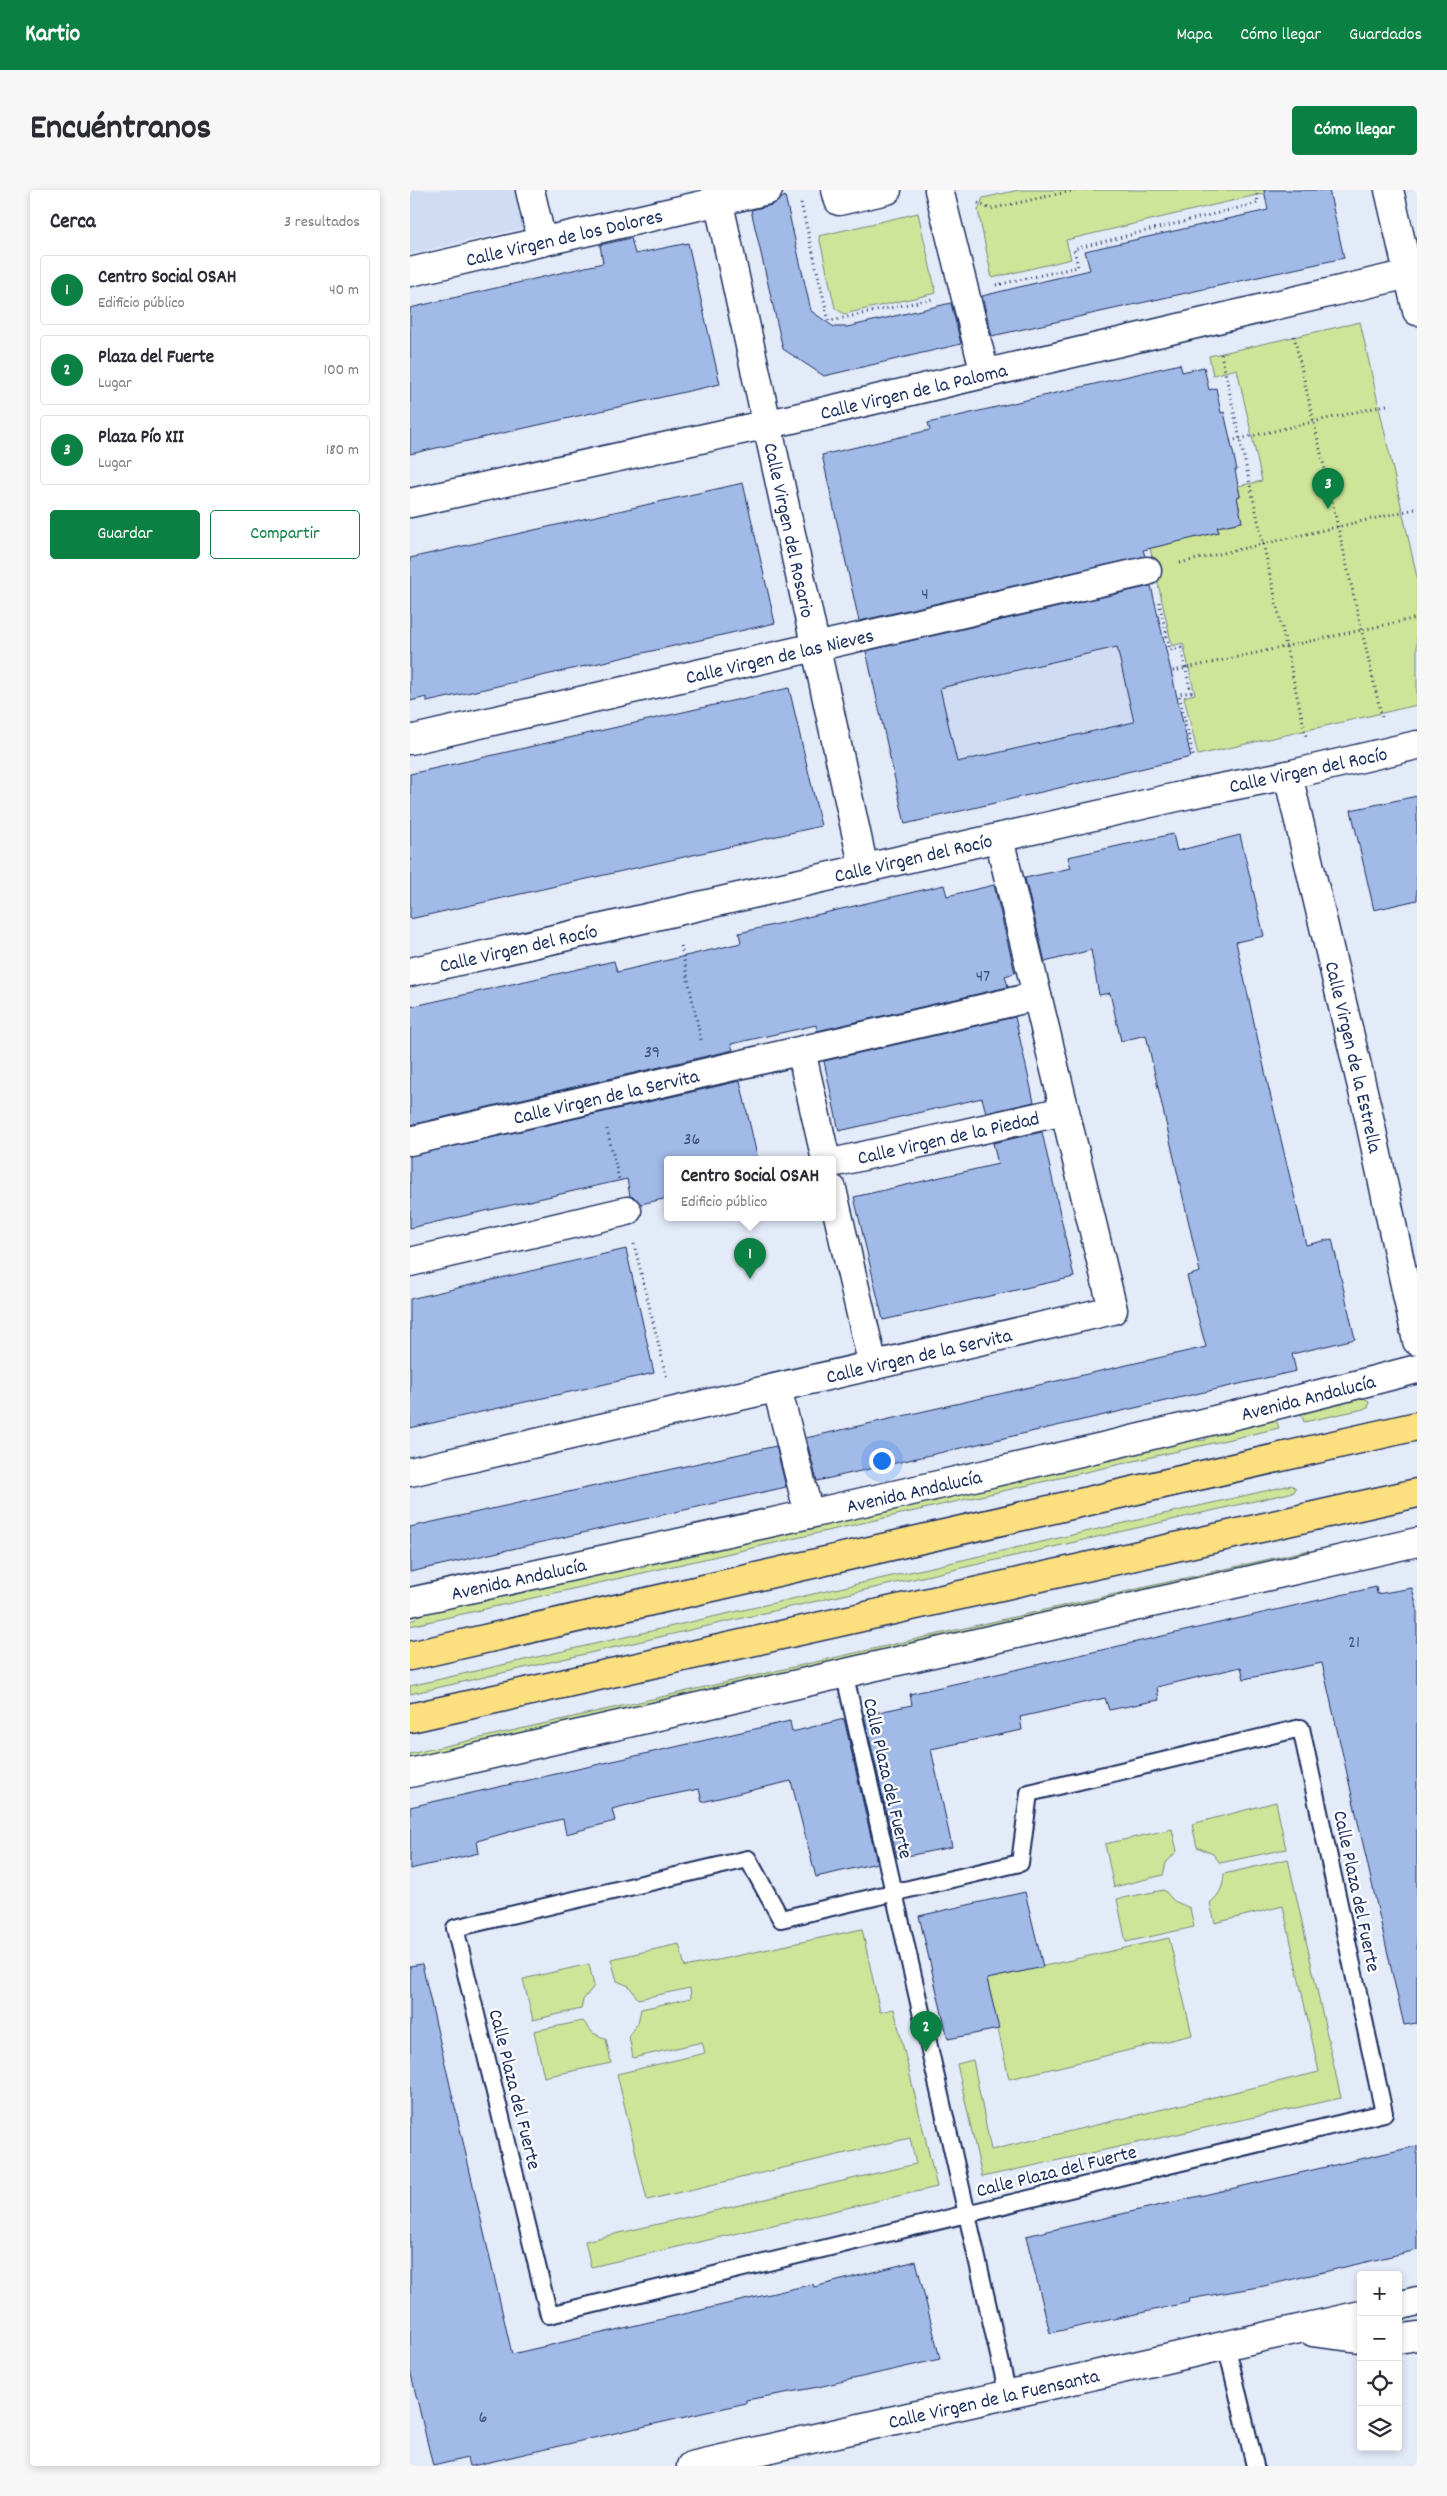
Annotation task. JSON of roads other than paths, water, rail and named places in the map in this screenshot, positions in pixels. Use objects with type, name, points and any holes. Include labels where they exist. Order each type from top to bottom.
[{"type":"main road","points":[[410,1656],[1417,1426]]},
{"type":"main road","points":[[410,1718],[1417,1493]]},
{"type":"street","points":[[530,190],[542,242]]},
{"type":"street","name":"Calle Virgen de los Dolores","points":[[410,272],[542,242],[717,196],[768,190]]},
{"type":"street","points":[[836,190],[838,201],[887,190]]},
{"type":"street","points":[[939,190],[985,374]]},
{"type":"street","points":[[1389,190],[1413,273],[1417,312]]},
{"type":"street","name":"Calle Virgen del Rosario","points":[[717,196],[864,869]]},
{"type":"street","name":"Calle Virgen de la Paloma","points":[[410,503],[768,424],[1413,273]]},
{"type":"street","name":"Calle Virgen de las Nieves","points":[[410,740],[1149,571]]},
{"type":"street","name":"Calle Virgen del Rocío","points":[[410,972],[1190,794],[1288,775],[1417,745]]},
{"type":"street","name":"Calle Virgen de la Estrella","points":[[1288,775],[1367,1108],[1417,1340]]},
{"type":"street","name":"Calle Virgen de la Servita","points":[[410,1472],[1113,1310],[999,838]]},
{"type":"street","name":"Calle Virgen de la Servita","points":[[410,1141],[1037,996]]},
{"type":"street","points":[[800,1051],[825,1156]]},
{"type":"street","name":"Calle Virgen de la Piedad","points":[[836,1162],[1064,1110]]},
{"type":"street","points":[[836,1206],[873,1366]]},
{"type":"street","points":[[410,1262],[627,1211]]},
{"type":"street","name":"Avenida Andalucía","points":[[410,1602],[809,1514],[1290,1402],[1417,1369]]},
{"type":"street","points":[[778,1388],[809,1514]]},
{"type":"street","points":[[410,1773],[1417,1542]]},
{"type":"street","points":[[1402,2305],[1417,2301]]},
{"type":"street","name":"Calle Virgen de la Fuensanta","points":[[691,2466],[765,2458],[1008,2395],[1226,2344],[1357,2316]]},
{"type":"street","name":"Calle Virgen de la Fuensanta","points":[[1297,2330],[1357,2338]]},
{"type":"street","points":[[1402,2338],[1417,2336]]},
{"type":"lane","name":"Calle Plaza del Fuerte","points":[[844,1672],[1008,2395]]},
{"type":"lane","name":"Calle Plaza del Fuerte","points":[[1302,1728],[1384,2113],[966,2214],[549,2315],[455,1928],[748,1859],[780,1919],[894,1893],[1020,1863],[1029,1793],[1302,1728]]},
{"type":"lane","points":[[1226,2344],[1255,2466]]},
{"type":"place","name":"Plaza Pío XII","points":[[1328,509]]},
{"type":"place","name":"Centro Social OSAH","points":[[750,1279]]},
{"type":"place","name":"Plaza del Fuerte","points":[[926,2052]]}]
